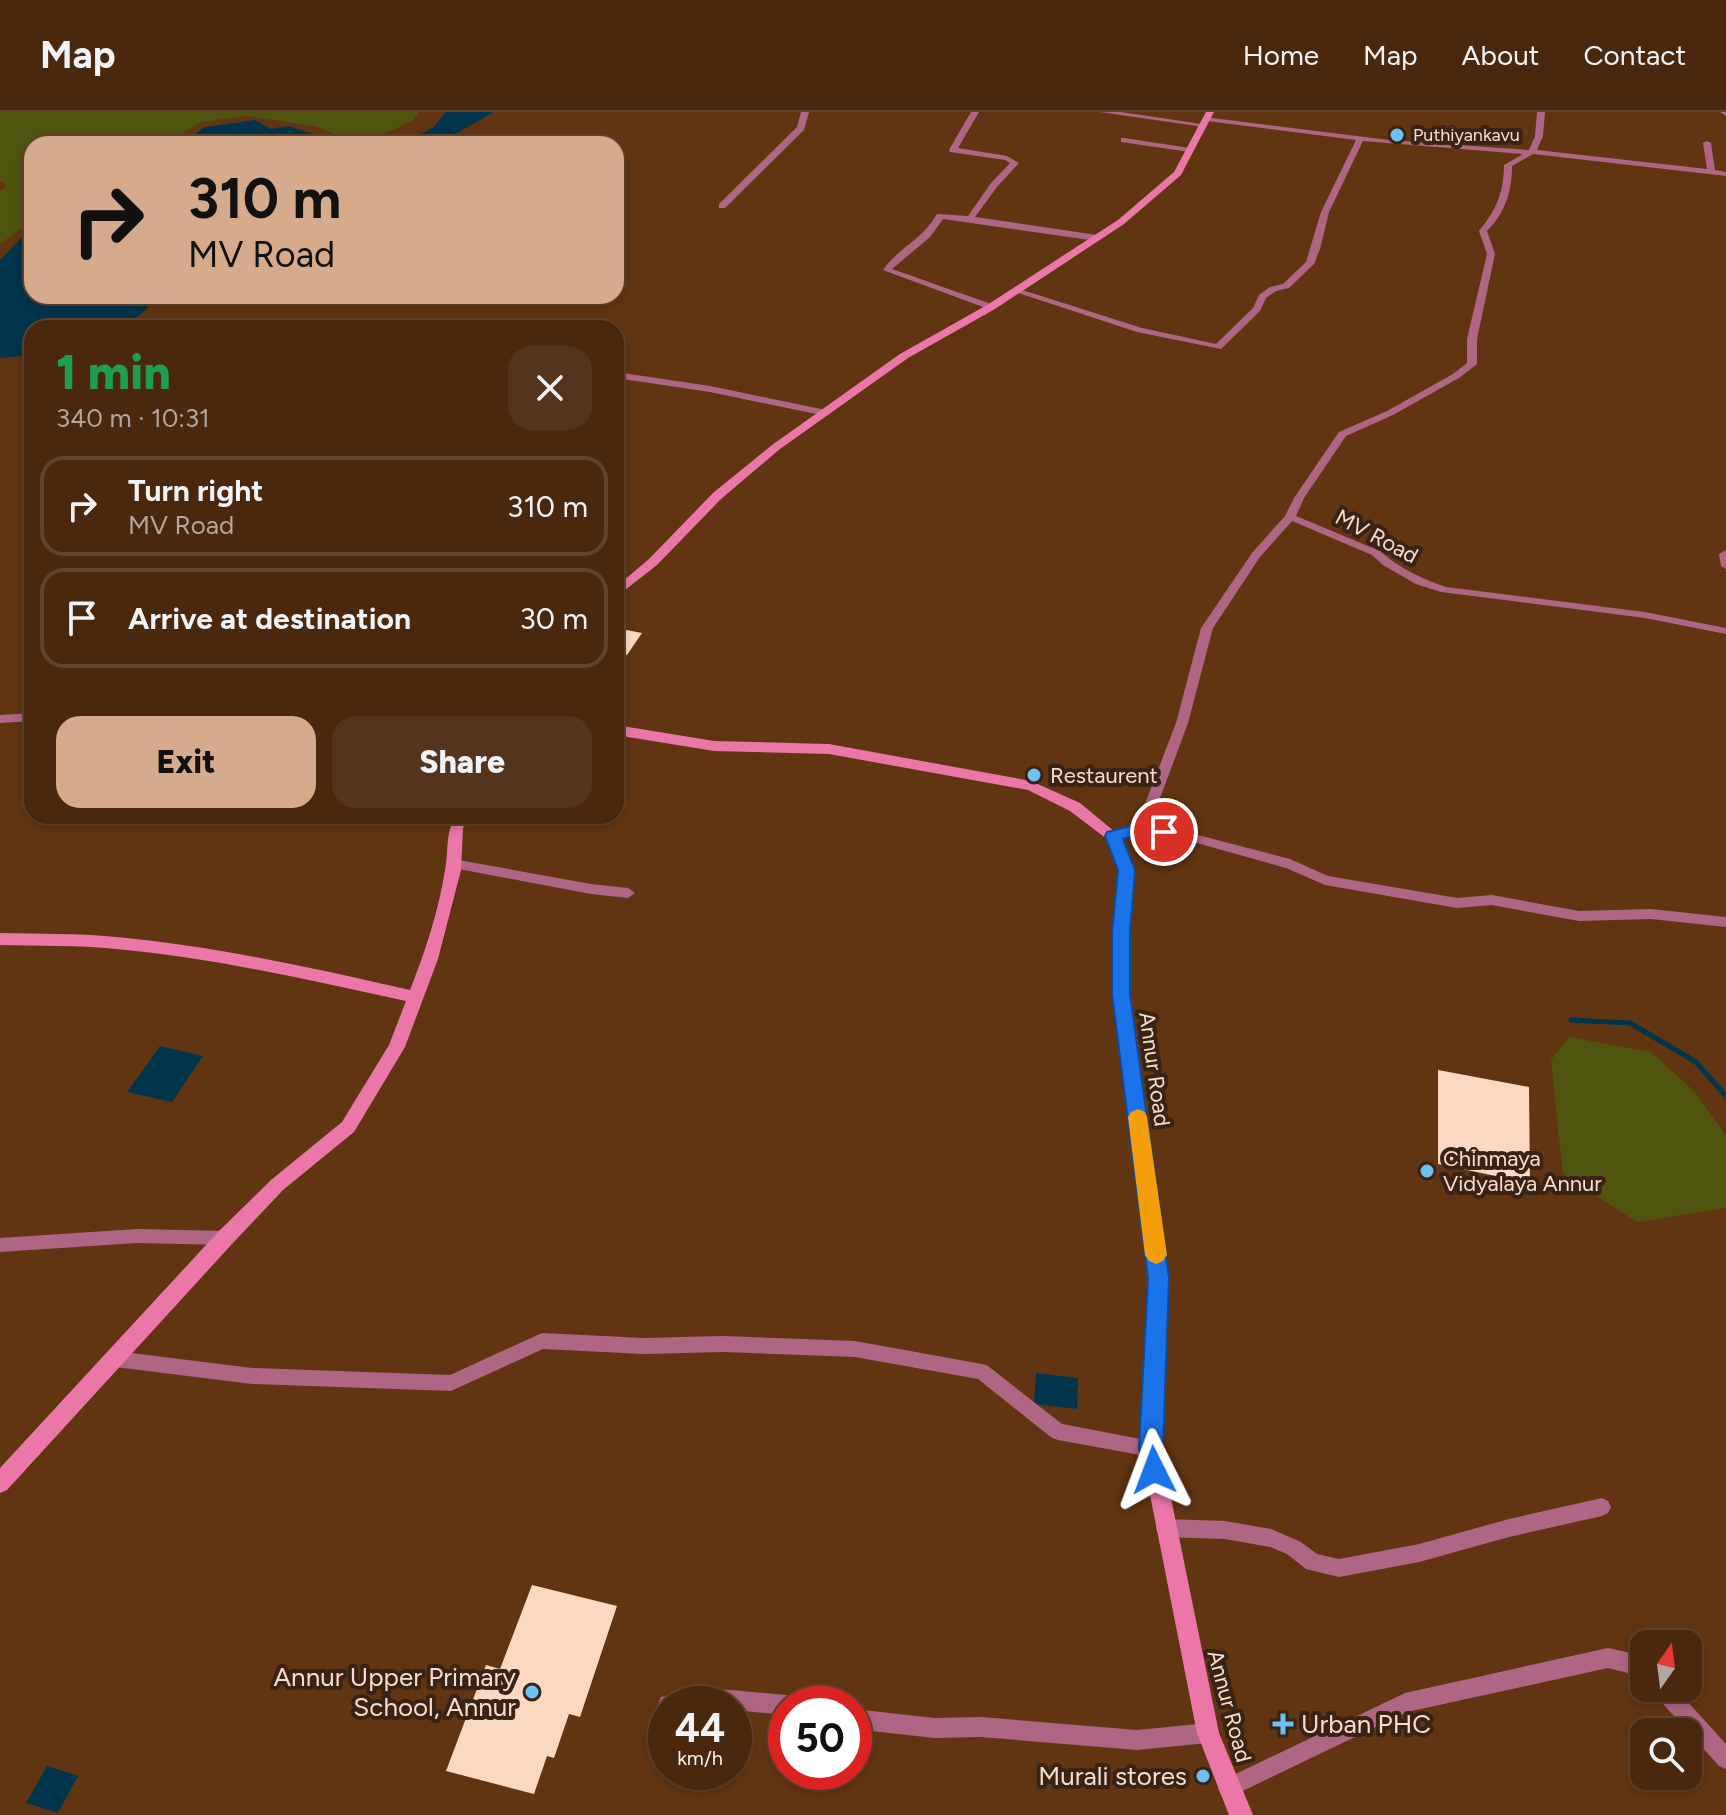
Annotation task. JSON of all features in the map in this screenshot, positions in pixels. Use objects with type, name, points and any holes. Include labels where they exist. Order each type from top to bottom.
[{"type":"main road","points":[[624,586],[669,547],[717,496],[776,447],[904,356],[991,307],[1097,238],[1178,173],[1207,119]]},
{"type":"main road","points":[[624,731],[714,746],[829,749],[1031,786],[1075,807],[1113,836]]},
{"type":"main road","points":[[0,1483],[225,1238],[277,1185],[348,1127],[397,1047],[430,959],[453,864],[459,824]]},
{"type":"main road","name":"Annur Road","points":[[1113,836],[1127,870],[1121,933],[1121,994],[1159,1278],[1151,1449],[1208,1733],[1241,1815]]},
{"type":"main road","points":[[0,939],[172,949],[296,971],[414,997]]},
{"type":"street","points":[[722,206],[801,128],[805,112]]},
{"type":"street","points":[[970,219],[994,185],[1015,163],[1007,158],[953,150],[975,112]]},
{"type":"street","points":[[1104,112],[1207,119],[1360,139],[1532,152],[1726,174]]},
{"type":"street","points":[[1142,828],[1182,723],[1207,628],[1256,555],[1290,517],[1299,498],[1342,434],[1390,413],[1472,364],[1472,339],[1491,254],[1483,231],[1498,216],[1508,179],[1508,165],[1532,152],[1539,136],[1541,112]]},
{"type":"street","points":[[1016,291],[1140,330],[1218,347],[1257,309],[1262,297],[1273,289],[1286,286],[1290,277],[1308,266],[1314,257],[1317,230],[1338,179],[1352,159],[1360,139]]},
{"type":"street","points":[[1124,140],[1190,150]]},
{"type":"street","points":[[1707,143],[1711,172]]},
{"type":"street","points":[[991,307],[887,270],[891,263],[930,235],[940,216],[1097,238]]},
{"type":"street","points":[[624,376],[710,389],[826,413]]},
{"type":"street","name":"MV Road","points":[[1290,517],[1364,547],[1420,582],[1445,590],[1645,615],[1726,631]]},
{"type":"street","points":[[0,719],[24,718]]},
{"type":"street","points":[[1113,836],[1142,828],[1186,836],[1290,864],[1325,880],[1457,903],[1492,900],[1579,916],[1651,914],[1725,923]]},
{"type":"street","points":[[453,864],[628,893]]},
{"type":"street","points":[[0,1245],[137,1236],[225,1238]]},
{"type":"street","points":[[115,1359],[252,1376],[451,1383],[542,1341],[855,1349],[982,1372],[1058,1432],[1151,1449]]},
{"type":"street","points":[[1165,1528],[1225,1530],[1271,1538],[1294,1548],[1313,1562],[1339,1568],[1419,1553],[1602,1507]]},
{"type":"street","points":[[1228,1788],[1405,1703],[1608,1658],[1630,1662]]},
{"type":"street","points":[[1675,1702],[1726,1759]]},
{"type":"street","points":[[872,1722],[981,1727],[1111,1739],[1208,1733]]},
{"type":"green space","points":[[0,112],[419,112],[413,120],[391,131],[370,136],[334,134],[315,126],[247,116],[201,122],[177,136],[24,136],[24,226],[0,244],[0,191],[7,186],[0,181]]},
{"type":"green space","points":[[1569,1037],[1651,1052],[1695,1092],[1726,1136],[1726,1208],[1637,1222],[1563,1174],[1551,1060]]},
{"type":"water","points":[[446,112],[494,112],[452,136],[417,136],[434,127]]},
{"type":"water","points":[[255,120],[271,129],[288,126],[320,136],[192,136],[205,127]]},
{"type":"water","points":[[24,237],[24,304],[150,304],[130,320],[24,320],[24,356],[0,358],[0,260]]},
{"type":"water","points":[[160,1046],[203,1056],[172,1102],[127,1092]]},
{"type":"water","points":[[1036,1373],[1078,1378],[1077,1409],[1034,1404]]},
{"type":"water","points":[[47,1766],[78,1776],[58,1813],[26,1803]]},
{"type":"building","points":[[624,630],[642,633],[627,655],[624,654]]},
{"type":"building","points":[[1438,1070],[1529,1087],[1530,1183],[1438,1164]]},
{"type":"building","name":"Annur Upper Primary School, Annur","points":[[532,1585],[617,1606],[580,1717],[569,1714],[554,1758],[547,1756],[534,1794],[446,1771],[486,1665],[500,1669]]},
{"type":"waterway","points":[[1571,1020],[1630,1023],[1696,1062],[1726,1096]]},
{"type":"slow traffic","points":[[1138,1117],[1156,1255]]},
{"type":"place","name":"Puthiyankavu","points":[[1397,135]]},
{"type":"place","name":"Restaurent","points":[[1034,775]]},
{"type":"place","name":"Chinmaya Vidyalaya Annur","points":[[1427,1171]]},
{"type":"place","name":"Annur Upper Primary School, Annur","points":[[532,1692]]},
{"type":"place","name":"Urban PHC","points":[[1283,1724]]},
{"type":"place","name":"Murali stores","points":[[1203,1776]]},
{"type":"route","points":[[1154,1470],[1151,1449],[1159,1278],[1121,994],[1121,933],[1127,870],[1113,836],[1142,828],[1164,832]]}]
